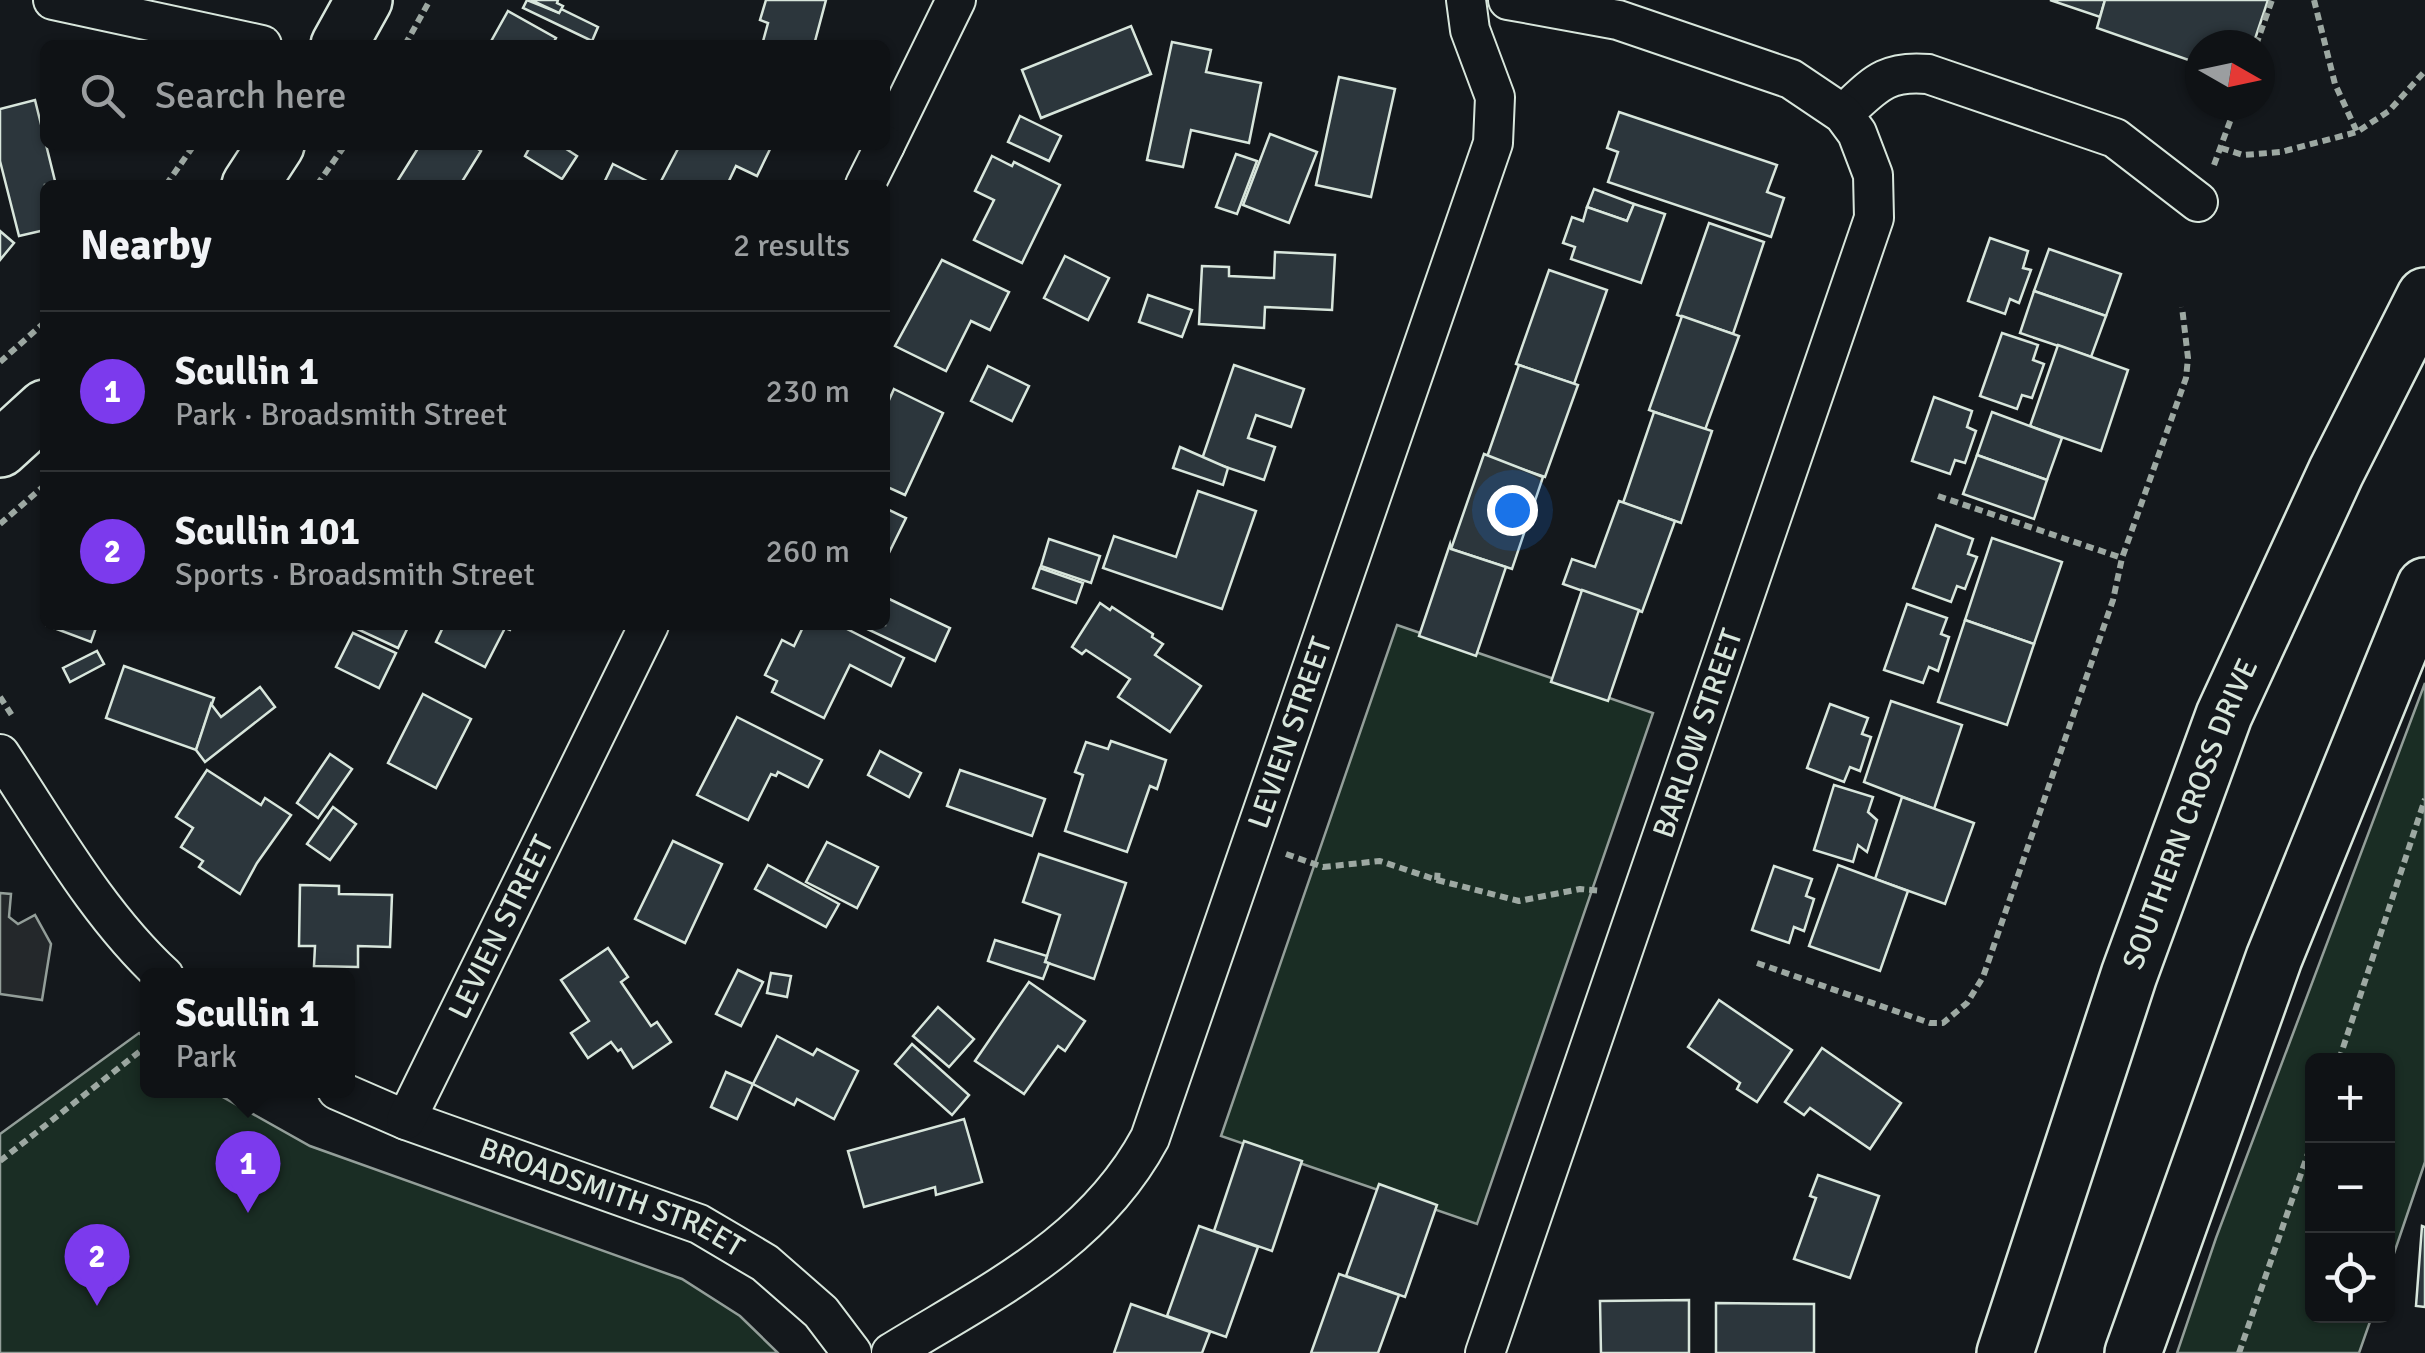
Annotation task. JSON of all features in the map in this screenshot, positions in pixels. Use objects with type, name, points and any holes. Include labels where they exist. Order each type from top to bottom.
[{"type":"main road","points":[[342,40],[364,0]]},
{"type":"main road","points":[[253,180],[273,150]]},
{"type":"main road","name":"SOUTHERN CROSS DRIVE","points":[[2005,1353],[2129,975],[2224,716],[2336,472],[2425,296]]},
{"type":"main road","points":[[0,449],[40,413]]},
{"type":"main road","points":[[2133,1353],[2274,958],[2425,586]]},
{"type":"street","points":[[53,0],[239,40]]},
{"type":"street","points":[[890,135],[956,0]]},
{"type":"street","name":"LEVIEN STREET","points":[[892,1353],[1040,1261],[1094,1218],[1134,1167],[1150,1138],[1494,144],[1495,98],[1470,30],[1466,0]]},
{"type":"street","name":"BARLOW STREET","points":[[1485,1353],[1874,218],[1874,175],[1856,133],[1843,114],[1791,79],[1618,20],[1508,0]]},
{"type":"street","points":[[1843,114],[1876,84],[1903,72],[1928,74],[2115,138],[2198,202]]},
{"type":"street","points":[[868,180],[882,150]]},
{"type":"street","name":"LEVIEN STREET","points":[[406,1120],[647,630]]},
{"type":"street","points":[[0,754],[87,885],[155,968]]},
{"type":"street","name":"BROADSMITH STREET","points":[[355,1098],[698,1224],[765,1263],[822,1312],[852,1353]]},
{"type":"path","points":[[408,40],[430,0]]},
{"type":"path","points":[[2261,30],[2272,0]]},
{"type":"path","points":[[2314,0],[2336,84],[2357,132]]},
{"type":"path","points":[[2220,148],[2243,154],[2280,152],[2357,132],[2389,111],[2425,72]]},
{"type":"path","points":[[2198,202],[2230,120]]},
{"type":"path","points":[[170,180],[190,150]]},
{"type":"path","points":[[320,180],[342,150]]},
{"type":"path","points":[[1757,962],[1930,1022],[1943,1023],[1968,1004],[1983,977],[2186,378],[2188,358],[2182,307]]},
{"type":"path","points":[[0,362],[40,326]]},
{"type":"path","points":[[0,524],[40,489]]},
{"type":"path","points":[[1938,496],[2122,558]]},
{"type":"path","points":[[2341,1053],[2425,799]]},
{"type":"path","points":[[1252,843],[1323,867],[1380,861],[1519,902],[1580,890],[1616,892],[1641,902]]},
{"type":"path","points":[[1437,880],[1438,868]]},
{"type":"path","points":[[0,1160],[140,1050]]},
{"type":"path","points":[[2239,1353],[2312,1143]]},
{"type":"green space","points":[[1397,625],[1653,713],[1477,1224],[1221,1136]]},
{"type":"green space","points":[[2425,683],[2425,1162],[2395,1250],[2395,1053],[2305,1053],[2305,1323],[2370,1323],[2359,1353],[2177,1353],[2216,1238]]},
{"type":"green space","points":[[139,1033],[140,1098],[224,1098],[310,1146],[682,1279],[740,1316],[778,1353],[0,1353],[0,1134]]},
{"type":"shaded area","points":[[0,893],[11,894],[9,917],[18,924],[35,915],[51,944],[42,1000],[0,994]]},
{"type":"building","points":[[527,0],[559,13],[561,9],[598,27],[590,40],[523,8]]},
{"type":"building","points":[[531,0],[558,0],[563,6],[559,13]]},
{"type":"building","points":[[766,0],[826,0],[815,40],[763,40],[768,23],[760,20]]},
{"type":"building","points":[[2050,0],[2105,0],[2100,17]]},
{"type":"building","points":[[2105,0],[2268,0],[2258,30],[2185,30],[2185,59],[2097,28]]},
{"type":"building","points":[[508,11],[556,38],[555,40],[492,40]]},
{"type":"building","points":[[1131,26],[1151,74],[1041,118],[1022,70]]},
{"type":"building","points":[[1172,42],[1211,50],[1206,72],[1261,83],[1249,143],[1191,130],[1183,167],[1147,160]]},
{"type":"building","points":[[1339,77],[1395,89],[1371,197],[1316,185]]},
{"type":"building","points":[[35,100],[40,150],[47,150],[55,180],[40,180],[40,231],[19,236],[0,161],[0,109]]},
{"type":"building","points":[[1619,112],[1777,165],[1767,192],[1784,198],[1771,237],[1608,182],[1618,152],[1607,148]]},
{"type":"building","points":[[1020,116],[1061,136],[1049,161],[1008,142]]},
{"type":"building","points":[[1270,134],[1317,152],[1289,223],[1243,205]]},
{"type":"building","points":[[417,150],[481,151],[463,180],[398,180]]},
{"type":"building","points":[[528,150],[568,150],[577,156],[562,179],[525,156]]},
{"type":"building","points":[[677,150],[770,150],[757,176],[736,166],[729,180],[662,180]]},
{"type":"building","points":[[1236,154],[1257,161],[1237,214],[1216,207]]},
{"type":"building","points":[[992,156],[1012,166],[1014,162],[1060,185],[1022,263],[974,240],[994,200],[975,191]]},
{"type":"building","points":[[613,164],[645,180],[605,180]]},
{"type":"building","points":[[1594,189],[1634,204],[1627,221],[1587,207]]},
{"type":"building","points":[[1634,204],[1665,214],[1641,283],[1571,259],[1575,247],[1563,243],[1572,217],[1583,221],[1587,207],[1627,221]]},
{"type":"building","points":[[1709,223],[1764,242],[1733,334],[1677,315]]},
{"type":"building","points":[[0,231],[14,243],[0,260]]},
{"type":"building","points":[[1990,238],[2028,251],[2023,268],[2031,270],[2019,303],[2010,299],[2005,314],[1968,301]]},
{"type":"building","points":[[2049,249],[2121,274],[2106,316],[2034,291]]},
{"type":"building","points":[[1275,252],[1335,255],[1332,310],[1265,307],[1264,328],[1199,324],[1202,266],[1229,267],[1229,276],[1274,278]]},
{"type":"building","points":[[1065,256],[1109,278],[1088,320],[1044,298]]},
{"type":"building","points":[[942,260],[1009,292],[990,330],[971,321],[946,371],[895,346]]},
{"type":"building","points":[[1549,270],[1607,290],[1574,384],[1516,364]]},
{"type":"building","points":[[2034,291],[2106,316],[2091,357],[2020,333]]},
{"type":"building","points":[[1148,295],[1192,310],[1182,337],[1139,322]]},
{"type":"building","points":[[1682,316],[1739,336],[1705,430],[1649,410]]},
{"type":"building","points":[[2002,333],[2038,345],[2033,360],[2044,364],[2032,398],[2022,395],[2017,409],[1980,396]]},
{"type":"building","points":[[2058,345],[2128,370],[2101,451],[2030,426]]},
{"type":"building","points":[[1234,365],[1304,389],[1291,427],[1256,415],[1248,438],[1275,447],[1264,480],[1202,459]]},
{"type":"building","points":[[1519,365],[1578,385],[1545,477],[1487,457]]},
{"type":"building","points":[[988,366],[1029,386],[1012,421],[971,401]]},
{"type":"building","points":[[894,389],[943,413],[905,495],[890,488],[890,398]]},
{"type":"building","points":[[1934,397],[1972,411],[1967,427],[1976,431],[1965,463],[1955,460],[1950,474],[1912,461]]},
{"type":"building","points":[[1654,412],[1712,431],[1681,523],[1623,503]]},
{"type":"building","points":[[1992,412],[2062,438],[2047,480],[1977,455]]},
{"type":"building","points":[[1180,447],[1228,468],[1223,485],[1173,468]]},
{"type":"building","points":[[1484,454],[1543,477],[1512,569],[1451,549]]},
{"type":"building","points":[[1977,455],[2047,480],[2034,519],[1963,494]]},
{"type":"building","points":[[1198,491],[1256,511],[1222,609],[1103,568],[1114,536],[1176,557]]},
{"type":"building","points":[[1619,501],[1675,521],[1642,612],[1563,584],[1572,559],[1595,567]]},
{"type":"building","points":[[890,510],[906,518],[890,551]]},
{"type":"building","points":[[1936,525],[1973,539],[1968,554],[1977,557],[1965,589],[1957,586],[1951,602],[1913,588]]},
{"type":"building","points":[[1992,538],[2062,562],[2034,644],[1965,620]]},
{"type":"building","points":[[1049,539],[1100,556],[1091,583],[1041,566]]},
{"type":"building","points":[[1450,544],[1451,549],[1506,567],[1476,656],[1419,636]]},
{"type":"building","points":[[1040,568],[1083,583],[1076,603],[1033,588]]},
{"type":"building","points":[[1582,590],[1639,610],[1608,701],[1551,682]]},
{"type":"building","points":[[890,599],[950,628],[935,661],[869,630],[890,630]]},
{"type":"building","points":[[1100,603],[1153,634],[1163,644],[1155,655],[1201,686],[1170,732],[1118,697],[1130,679],[1086,650],[1082,654],[1072,647]]},
{"type":"building","points":[[1907,604],[1947,618],[1941,634],[1949,637],[1938,671],[1929,667],[1923,683],[1884,670]]},
{"type":"building","points":[[1965,620],[2034,644],[2007,725],[1938,702]]},
{"type":"building","points":[[59,630],[95,630],[91,642]]},
{"type":"building","points":[[359,630],[407,630],[398,648]]},
{"type":"building","points":[[442,630],[504,630],[485,667],[436,642]]},
{"type":"building","points":[[802,630],[849,630],[904,658],[891,686],[850,665],[824,718],[772,692],[777,681],[765,675],[782,640],[794,646]]},
{"type":"building","points":[[353,633],[396,653],[379,688],[336,667]]},
{"type":"building","points":[[97,651],[104,664],[70,682],[63,668]]},
{"type":"building","points":[[124,666],[214,698],[196,750],[106,718]]},
{"type":"building","points":[[260,687],[275,707],[205,762],[196,750],[211,704],[221,717]]},
{"type":"building","points":[[423,694],[471,719],[436,788],[388,763]]},
{"type":"building","points":[[1891,701],[1962,725],[1934,809],[1864,782]]},
{"type":"building","points":[[1830,704],[1868,718],[1862,734],[1871,737],[1860,771],[1850,767],[1844,782],[1807,768]]},
{"type":"building","points":[[737,717],[822,760],[808,787],[778,772],[776,776],[771,774],[748,820],[697,795]]},
{"type":"building","points":[[1111,741],[1166,760],[1157,789],[1150,786],[1127,852],[1065,831],[1083,775],[1075,772],[1086,742],[1108,749]]},
{"type":"building","points":[[880,751],[921,773],[909,797],[868,775]]},
{"type":"building","points":[[330,754],[352,769],[318,818],[297,803]]},
{"type":"building","points":[[207,770],[261,805],[265,798],[291,815],[240,894],[199,867],[203,861],[181,847],[193,828],[176,817]]},
{"type":"building","points":[[960,770],[1045,799],[1032,836],[947,806]]},
{"type":"building","points":[[1834,785],[1873,797],[1868,812],[1877,820],[1867,852],[1858,845],[1853,862],[1814,850]]},
{"type":"building","points":[[1902,797],[1974,823],[1945,904],[1875,879]]},
{"type":"building","points":[[333,807],[356,824],[330,860],[307,844]]},
{"type":"building","points":[[673,841],[722,864],[685,943],[635,919]]},
{"type":"building","points":[[827,842],[878,867],[857,908],[806,882]]},
{"type":"building","points":[[1039,854],[1126,883],[1094,979],[1045,962],[1060,915],[1023,902]]},
{"type":"building","points":[[768,865],[839,904],[826,927],[755,889]]},
{"type":"building","points":[[1838,865],[1908,891],[1880,971],[1809,946]]},
{"type":"building","points":[[1774,866],[1812,879],[1806,896],[1814,899],[1804,931],[1794,927],[1789,943],[1752,930]]},
{"type":"building","points":[[300,885],[339,886],[339,894],[392,895],[390,947],[358,946],[358,967],[314,966],[315,946],[299,946]]},
{"type":"building","points":[[995,940],[1047,956],[1045,962],[1049,963],[1043,979],[988,961]]},
{"type":"building","points":[[608,948],[628,977],[621,982],[651,1026],[657,1022],[671,1042],[633,1068],[621,1049],[618,1051],[611,1042],[588,1058],[571,1033],[589,1021],[561,980]]},
{"type":"building","points":[[738,970],[763,982],[741,1026],[716,1014]]},
{"type":"building","points":[[771,973],[791,976],[787,997],[767,993]]},
{"type":"building","points":[[1029,982],[1085,1021],[1065,1051],[1058,1046],[1024,1094],[975,1061]]},
{"type":"building","points":[[1719,1000],[1792,1050],[1757,1102],[1737,1089],[1740,1083],[1688,1047]]},
{"type":"building","points":[[938,1007],[974,1039],[949,1067],[913,1036]]},
{"type":"building","points":[[777,1036],[813,1055],[817,1049],[858,1071],[834,1119],[797,1099],[794,1105],[753,1084]]},
{"type":"building","points":[[912,1044],[969,1095],[952,1115],[895,1064]]},
{"type":"building","points":[[1822,1048],[1901,1103],[1870,1149],[1810,1108],[1804,1115],[1785,1102]]},
{"type":"building","points":[[726,1072],[753,1084],[737,1119],[711,1107]]},
{"type":"building","points":[[964,1119],[982,1182],[936,1195],[935,1187],[864,1207],[848,1151]]},
{"type":"building","points":[[1244,1141],[1302,1161],[1272,1251],[1214,1231]]},
{"type":"building","points":[[1818,1175],[1879,1196],[1850,1278],[1794,1259],[1816,1198],[1810,1196]]},
{"type":"building","points":[[1379,1184],[1437,1205],[1405,1297],[1346,1276]]},
{"type":"building","points":[[1199,1226],[1258,1247],[1226,1337],[1167,1316]]},
{"type":"building","points":[[2422,1226],[2425,1227],[2425,1307],[2416,1306]]},
{"type":"building","points":[[1339,1274],[1399,1295],[1378,1353],[1311,1353]]},
{"type":"building","points":[[1689,1300],[1689,1353],[1601,1353],[1600,1301]]},
{"type":"building","points":[[1716,1303],[1814,1304],[1814,1353],[1716,1353]]},
{"type":"building","points":[[1131,1304],[1210,1332],[1202,1353],[1114,1353]]},
{"type":"place","name":"Scullin 1","points":[[248,1213]]},
{"type":"place","name":"Scullin 101","points":[[97,1306]]}]
